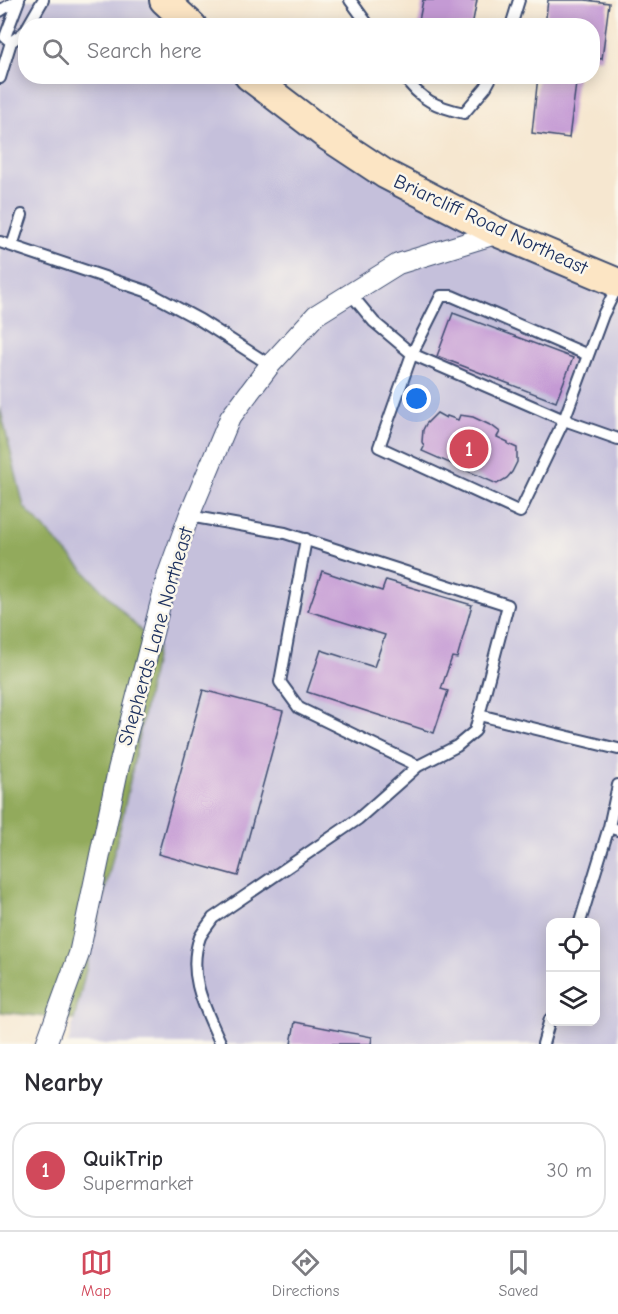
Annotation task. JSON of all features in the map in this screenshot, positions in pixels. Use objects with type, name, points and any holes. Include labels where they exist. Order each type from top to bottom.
[{"type":"main road","points":[[164,0],[183,18]]},
{"type":"main road","name":"Briarcliff Road Northeast","points":[[260,84],[385,174],[499,233],[618,284]]},
{"type":"street","name":"Shepherds Lane Northeast","points":[[46,1044],[80,954],[118,770],[168,574],[189,516],[230,418],[270,365],[316,315],[398,264],[499,233]]},
{"type":"lane","points":[[0,11],[18,0]]},
{"type":"lane","points":[[0,78],[5,38],[18,0]]},
{"type":"lane","points":[[33,18],[43,0]]},
{"type":"lane","points":[[350,0],[363,18]]},
{"type":"lane","points":[[514,18],[519,0]]},
{"type":"lane","points":[[409,84],[426,100],[443,108],[464,113],[488,84]]},
{"type":"lane","points":[[12,246],[22,215]]},
{"type":"lane","points":[[0,243],[146,291],[200,320],[270,365]]},
{"type":"lane","points":[[588,355],[452,296],[441,296],[412,354],[379,447],[520,512],[564,420],[603,315],[618,284]]},
{"type":"lane","points":[[350,294],[374,322],[412,354],[564,420],[618,440]]},
{"type":"lane","points":[[189,516],[285,533],[508,605],[475,731],[457,746],[418,766],[358,819],[213,918],[201,936],[196,955],[195,976],[201,999],[221,1044]]},
{"type":"lane","points":[[306,539],[279,682],[300,708],[418,766]]},
{"type":"lane","points":[[479,715],[618,749]]},
{"type":"lane","points":[[581,918],[613,829],[618,785]]},
{"type":"lane","points":[[543,1044],[548,1026]]},
{"type":"shaded area","points":[[0,0],[159,0],[178,18],[18,18],[18,84],[253,84],[365,168],[618,276],[618,1044],[68,1044],[123,815],[157,649],[23,507],[0,408]]},
{"type":"green space","points":[[0,408],[24,507],[157,648],[123,815],[74,1020],[0,1012]]},
{"type":"building","points":[[423,0],[477,0],[474,18],[420,18]]},
{"type":"building","points":[[548,0],[585,0],[609,3],[602,59],[600,59],[600,18],[546,18]]},
{"type":"building","points":[[537,84],[576,84],[569,138],[532,133]]},
{"type":"building","points":[[453,313],[573,358],[556,402],[437,356]]},
{"type":"building","points":[[437,413],[446,418],[447,416],[458,420],[460,415],[473,417],[500,432],[497,437],[517,448],[517,462],[507,478],[497,484],[422,451],[424,447],[423,430]]},
{"type":"building","points":[[322,571],[382,591],[386,580],[472,605],[457,658],[452,657],[441,689],[448,691],[434,733],[307,692],[321,650],[374,667],[385,635],[308,611]]},
{"type":"building","points":[[203,690],[283,711],[238,876],[158,854]]},
{"type":"building","points":[[295,1022],[372,1037],[371,1044],[291,1044]]},
{"type":"place","name":"QuikTrip","points":[[469,449]]}]
